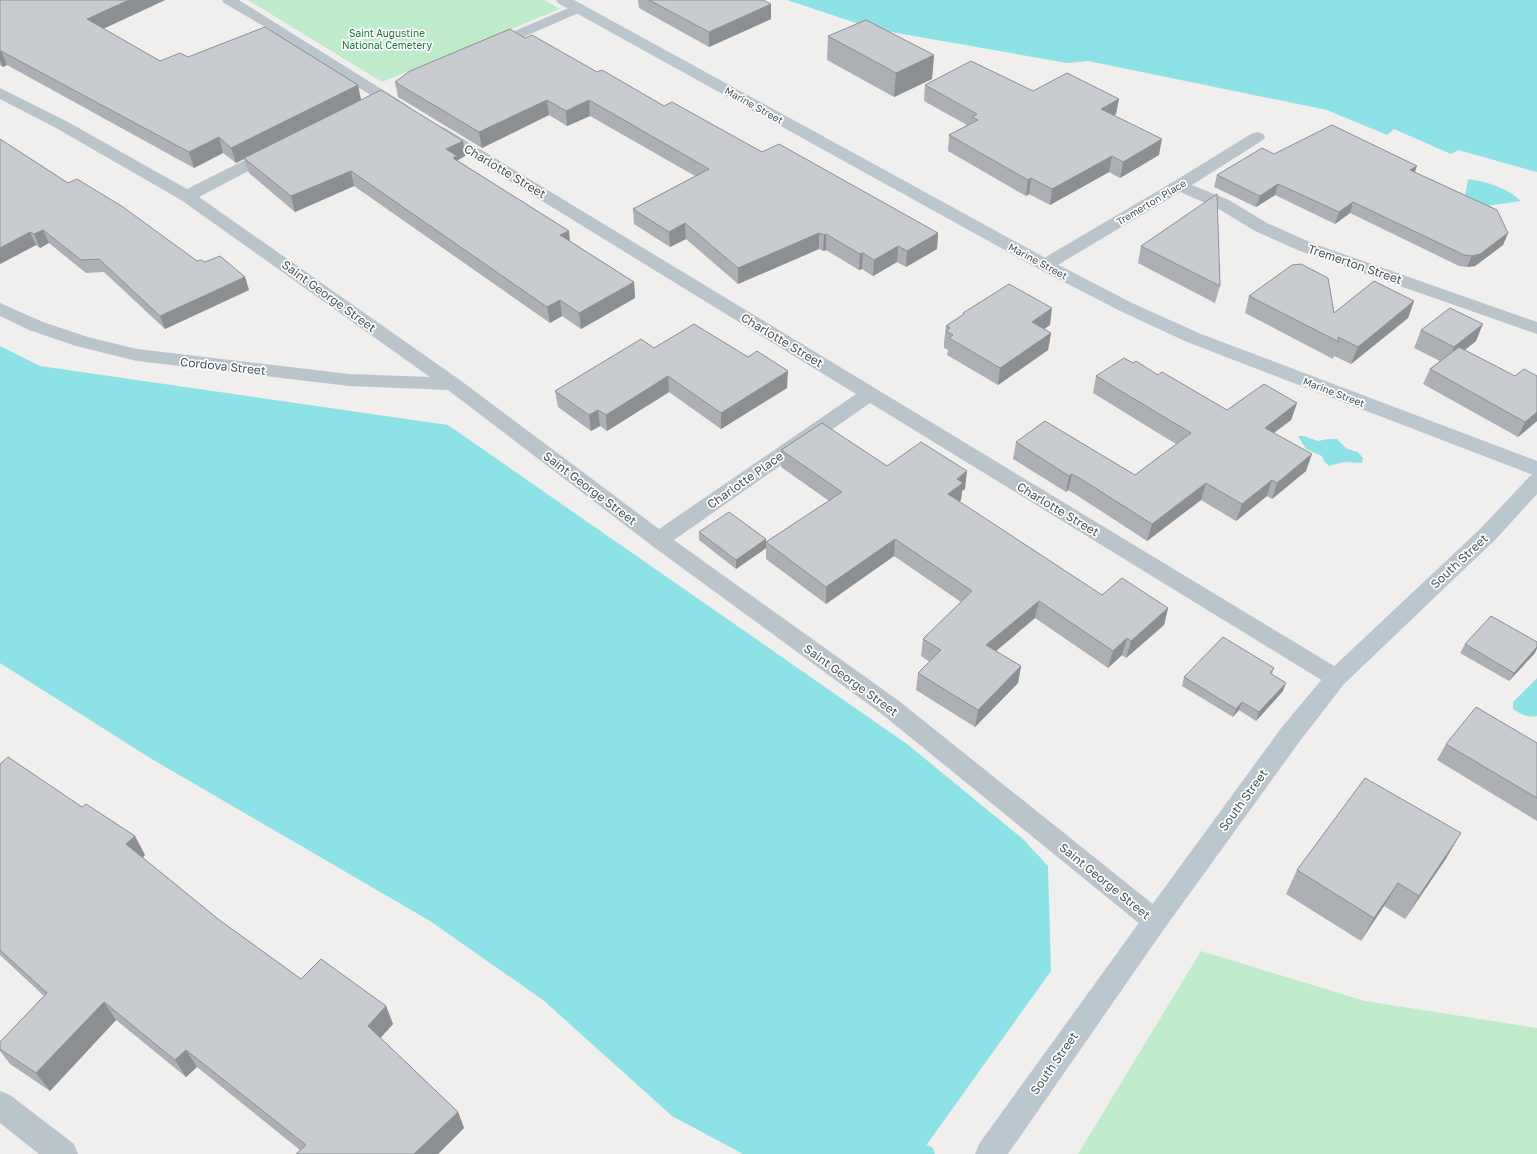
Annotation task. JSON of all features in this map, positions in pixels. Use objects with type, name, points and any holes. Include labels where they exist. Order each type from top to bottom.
[{"type":"street","name":"Charlotte Street","points":[[229,0],[270,24],[383,97],[1336,678]]},
{"type":"street","points":[[478,52],[570,4]]},
{"type":"street","name":"Marine Street","points":[[570,4],[1045,265],[1126,307],[1194,338],[1537,469]]},
{"type":"street","name":"Saint George Street","points":[[0,93],[187,196],[453,384],[659,540],[891,708],[1155,921]]},
{"type":"street","name":"Tremerton Place","points":[[1045,265],[1179,186],[1257,137]]},
{"type":"street","points":[[187,196],[285,146]]},
{"type":"street","name":"Tremerton Street","points":[[1179,186],[1223,204],[1261,227],[1306,247],[1537,328]]},
{"type":"street","name":"Cordova Street","points":[[0,309],[36,326],[77,340],[136,355],[349,380],[453,384]]},
{"type":"street","name":"Charlotte Place","points":[[659,540],[870,394]]},
{"type":"street","name":"South Street","points":[[990,1154],[1155,921],[1291,734],[1336,678],[1489,533],[1537,481]]},
{"type":"street","points":[[0,1105],[63,1154]]},
{"type":"green space","name":"Saint Augustine National Cemetery","points":[[248,0],[544,0],[560,9],[382,82]]},
{"type":"green space","points":[[1201,951],[1365,1001],[1537,1028],[1537,1154],[1078,1154]]},
{"type":"water","points":[[787,0],[1537,0],[1537,172],[1458,150],[1451,154],[1394,129],[1387,135],[1327,110],[1088,61],[1067,63],[874,29]]},
{"type":"water","points":[[1468,179],[1496,186],[1509,192],[1521,201],[1486,206],[1465,196]]},
{"type":"water","points":[[0,346],[40,366],[448,425],[907,744],[1023,839],[1048,866],[1051,971],[920,1154],[743,1154],[672,1116],[543,1000],[430,921],[150,758],[0,663]]},
{"type":"water","points":[[1298,436],[1304,436],[1318,441],[1337,439],[1347,449],[1358,452],[1363,458],[1362,463],[1344,462],[1329,466],[1324,461],[1322,456],[1306,449]]},
{"type":"water","points":[[1537,678],[1537,716],[1524,715],[1513,709],[1513,702]]},
{"type":"building","points":[[0,0],[129,0],[87,19],[160,61],[180,53],[188,57],[265,27],[358,85],[231,148],[219,137],[189,152],[0,51]]},
{"type":"building","points":[[649,0],[763,0],[771,4],[709,32]]},
{"type":"building","points":[[866,20],[934,55],[896,73],[828,36]]},
{"type":"building","points":[[510,29],[525,38],[532,35],[597,72],[602,70],[664,106],[672,102],[762,152],[779,144],[938,233],[907,251],[898,246],[874,260],[863,253],[860,254],[826,234],[824,235],[819,233],[738,268],[685,223],[669,232],[633,209],[709,169],[589,100],[566,111],[547,100],[479,132],[395,82],[410,71]]},
{"type":"building","points":[[971,61],[1033,91],[1067,73],[1119,99],[1101,109],[1162,139],[1123,162],[1112,156],[1052,189],[1031,178],[1028,180],[949,135],[978,120],[972,117],[977,114],[925,85]]},
{"type":"building","points":[[381,90],[463,141],[446,149],[457,156],[453,158],[569,231],[560,235],[634,282],[579,313],[560,300],[547,307],[351,171],[291,196],[244,158]]},
{"type":"building","points":[[1332,125],[1417,166],[1410,170],[1497,210],[1508,233],[1480,254],[1472,256],[1464,255],[1353,202],[1339,212],[1278,184],[1260,196],[1217,175],[1262,148],[1274,154]]},
{"type":"building","points":[[0,139],[68,183],[77,179],[123,207],[197,261],[201,260],[205,262],[220,256],[245,277],[160,316],[99,259],[81,260],[43,230],[34,234],[30,232],[0,248]]},
{"type":"building","points":[[1217,194],[1220,286],[1141,246]]},
{"type":"building","points":[[1301,264],[1328,278],[1334,313],[1374,281],[1414,301],[1358,347],[1338,337],[1339,342],[1249,296],[1292,265]]},
{"type":"building","points":[[1009,284],[1052,308],[1032,322],[1051,333],[1000,368],[949,338],[953,335],[946,331],[950,328],[946,326],[964,314],[963,313]]},
{"type":"building","points":[[1450,308],[1483,324],[1454,347],[1421,330]]},
{"type":"building","points":[[694,324],[748,357],[757,351],[788,371],[721,413],[668,376],[606,415],[598,410],[589,415],[555,391],[641,339],[654,348]]},
{"type":"building","points":[[1459,347],[1515,376],[1524,369],[1537,376],[1537,412],[1525,422],[1430,369]]},
{"type":"building","points":[[1124,358],[1133,363],[1136,361],[1158,375],[1162,372],[1227,410],[1264,384],[1297,403],[1265,428],[1312,454],[1277,483],[1272,480],[1242,504],[1206,483],[1152,524],[1081,479],[1072,474],[1069,476],[1016,442],[1045,421],[1135,475],[1191,433],[1096,376]]},
{"type":"building","points":[[822,423],[887,466],[921,442],[967,471],[957,479],[963,483],[948,494],[1102,595],[1122,578],[1168,608],[1131,641],[1127,638],[1113,651],[1039,601],[986,645],[1021,666],[978,710],[918,673],[941,650],[923,639],[972,591],[895,539],[826,587],[766,542],[842,492],[781,450]]},
{"type":"building","points":[[729,512],[766,539],[736,560],[699,532]]},
{"type":"building","points":[[1491,616],[1537,642],[1537,647],[1514,673],[1465,644]]},
{"type":"building","points":[[1223,637],[1274,668],[1270,673],[1286,683],[1259,712],[1242,702],[1236,709],[1184,677]]},
{"type":"building","points":[[1476,707],[1537,743],[1537,798],[1446,744]]},
{"type":"building","points":[[8,757],[82,807],[86,804],[135,836],[126,844],[218,919],[301,979],[321,959],[386,1006],[368,1026],[458,1112],[414,1154],[296,1154],[306,1145],[186,1050],[175,1060],[104,1002],[36,1073],[0,1049],[0,1042],[47,993],[0,950],[0,764]]},
{"type":"building","points":[[1365,778],[1461,833],[1419,896],[1398,883],[1374,918],[1297,870]]}]
